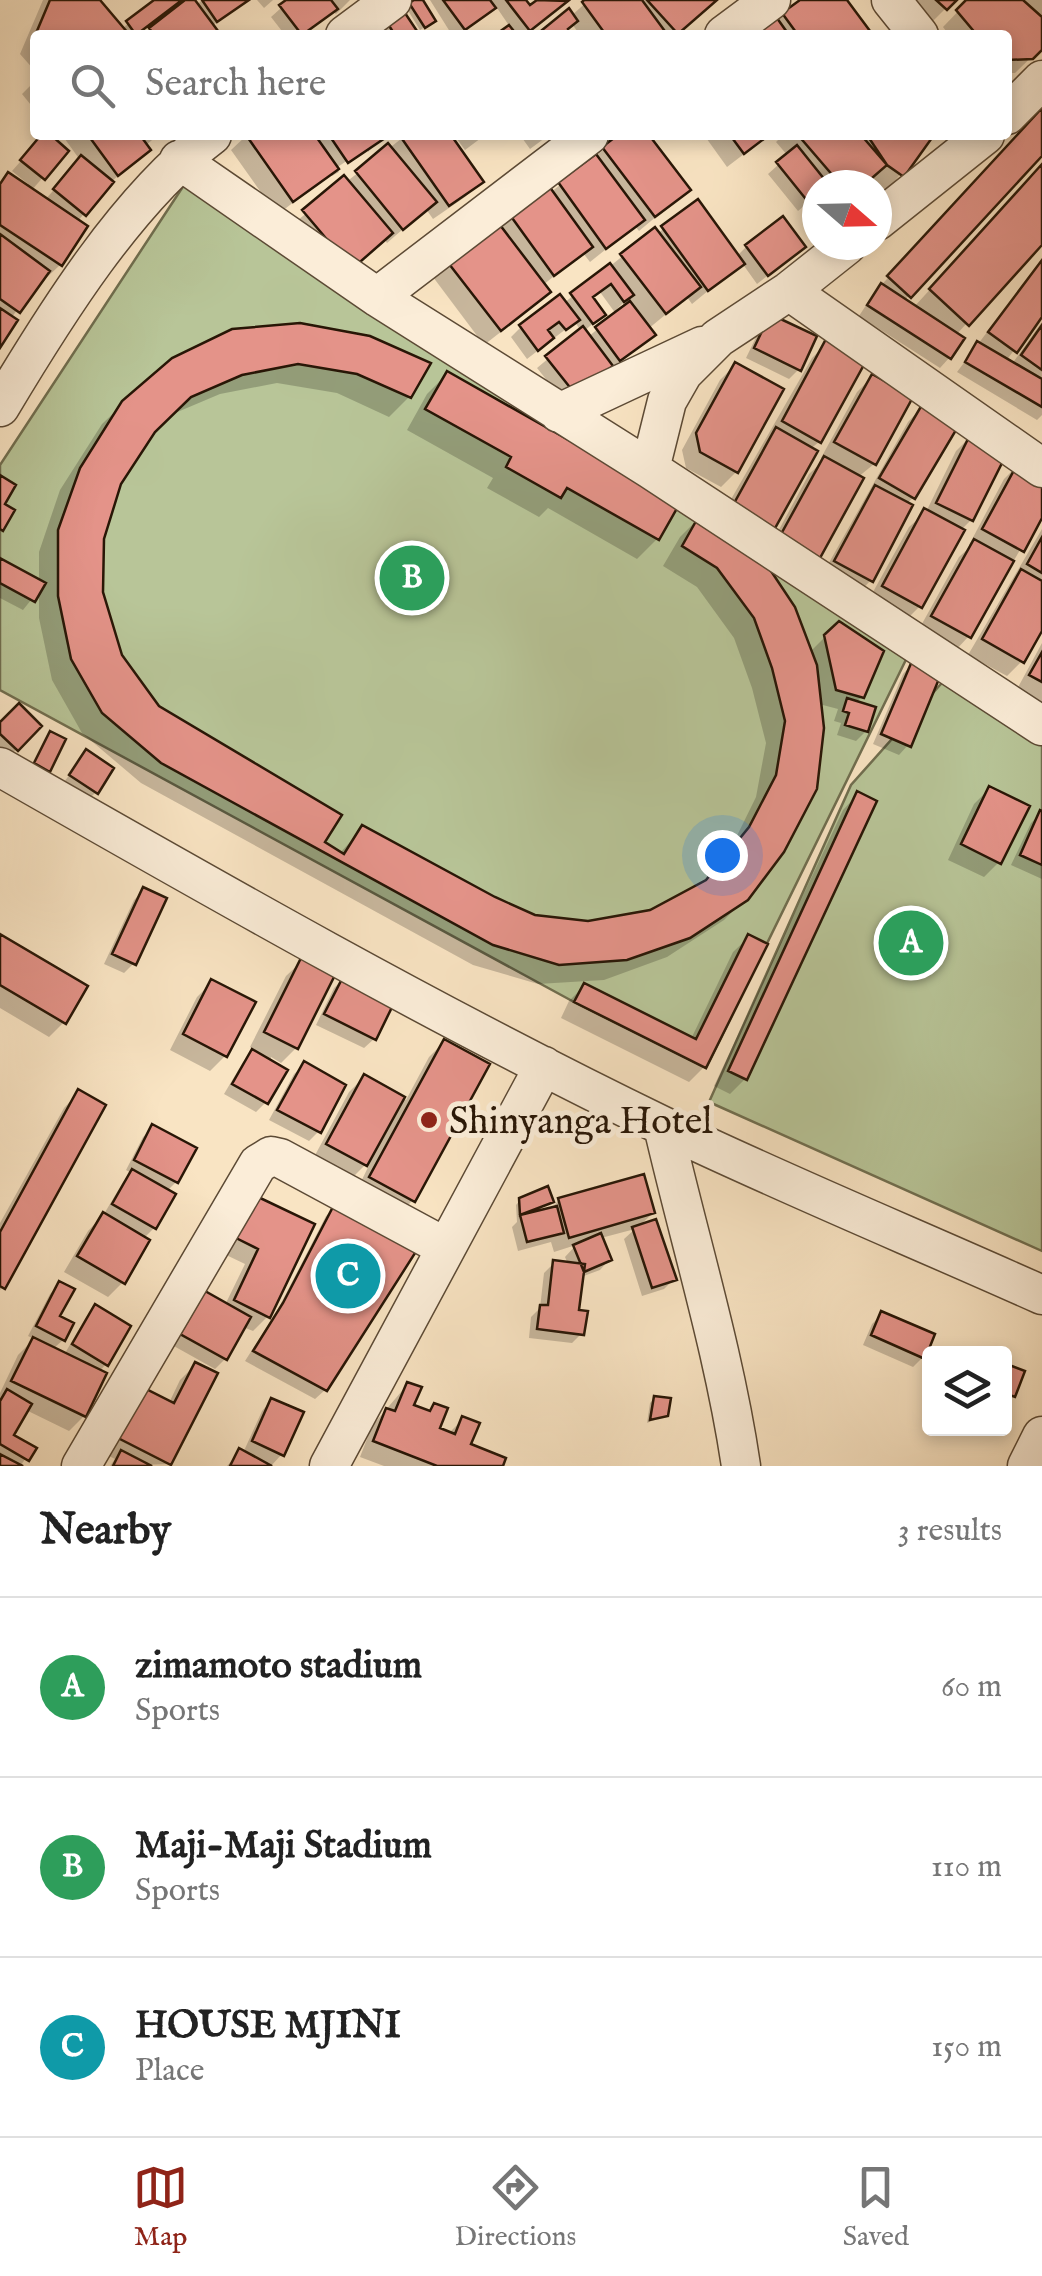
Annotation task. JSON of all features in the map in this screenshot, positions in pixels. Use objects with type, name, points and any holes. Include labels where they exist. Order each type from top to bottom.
[{"type":"street","points":[[352,30],[392,0]]},
{"type":"street","points":[[731,30],[771,0]]},
{"type":"street","points":[[891,0],[915,30]]},
{"type":"street","points":[[1012,110],[1042,80]]},
{"type":"street","points":[[0,407],[93,264],[180,160],[206,140]]},
{"type":"street","points":[[377,297],[581,140]]},
{"type":"street","points":[[892,209],[980,140]]},
{"type":"street","points":[[180,160],[377,297],[650,469],[1042,726]]},
{"type":"street","points":[[558,413],[718,338],[828,260]]},
{"type":"street","points":[[790,290],[1042,468]]},
{"type":"street","points":[[650,469],[667,401],[683,372],[718,338]]},
{"type":"street","points":[[0,768],[187,874],[544,1066],[663,1126],[1042,1295]]},
{"type":"street","points":[[329,1466],[544,1066]]},
{"type":"street","points":[[663,1126],[726,1370],[741,1466]]},
{"type":"street","points":[[82,1466],[265,1158],[280,1158],[445,1247]]},
{"type":"street","points":[[1027,1466],[1042,1436]]},
{"type":"green space","points":[[186,182],[920,631],[706,1068],[574,1002],[0,690],[0,465]]},
{"type":"green space","points":[[956,667],[1042,721],[1042,1251],[709,1102],[851,785]]},
{"type":"building","points":[[50,0],[100,0],[125,30],[37,30]]},
{"type":"building","points":[[154,0],[182,0],[143,30],[132,30],[126,21]]},
{"type":"building","points":[[185,0],[195,0],[217,30],[150,30]]},
{"type":"building","points":[[202,0],[249,0],[217,22]]},
{"type":"building","points":[[286,0],[331,0],[338,9],[309,30],[298,30],[279,5]]},
{"type":"building","points":[[423,0],[436,21],[425,28],[409,3]]},
{"type":"building","points":[[443,0],[490,0],[496,8],[465,30]]},
{"type":"building","points":[[506,0],[526,0],[530,5],[537,0],[568,1],[531,30]]},
{"type":"building","points":[[642,0],[664,30],[602,30],[582,2]]},
{"type":"building","points":[[647,0],[717,0],[683,30],[674,30]]},
{"type":"building","points":[[800,0],[847,0],[869,30],[794,30],[782,13]]},
{"type":"building","points":[[936,0],[957,0],[947,10]]},
{"type":"building","points":[[966,0],[1023,0],[1042,17],[1042,50],[1033,59],[1012,60],[1012,30],[973,30],[956,10]]},
{"type":"building","points":[[569,8],[578,21],[569,30],[542,30]]},
{"type":"building","points":[[403,10],[416,30],[392,30],[386,21]]},
{"type":"building","points":[[772,11],[785,30],[746,30]]},
{"type":"building","points":[[1042,108],[1042,156],[911,298],[887,276]]},
{"type":"building","points":[[37,140],[57,140],[69,151],[45,180],[20,160]]},
{"type":"building","points":[[92,140],[144,140],[151,150],[118,176]]},
{"type":"building","points":[[250,140],[319,140],[339,169],[293,202]]},
{"type":"building","points":[[332,140],[382,140],[348,163]]},
{"type":"building","points":[[403,140],[455,140],[484,182],[449,206]]},
{"type":"building","points":[[611,140],[653,140],[691,190],[655,217],[602,147]]},
{"type":"building","points":[[734,140],[762,140],[744,154]]},
{"type":"building","points":[[802,140],[865,140],[887,165],[881,170],[828,170]]},
{"type":"building","points":[[870,140],[930,140],[904,177],[887,165]]},
{"type":"building","points":[[388,143],[437,202],[403,230],[355,171]]},
{"type":"building","points":[[797,145],[817,170],[802,170],[802,194],[776,162]]},
{"type":"building","points":[[596,154],[645,220],[606,249],[558,182]]},
{"type":"building","points":[[81,155],[114,182],[86,216],[53,189]]},
{"type":"building","points":[[1042,164],[1042,245],[969,326],[929,289]]},
{"type":"building","points":[[8,172],[88,226],[62,266],[0,225],[0,184]]},
{"type":"building","points":[[344,175],[393,233],[352,269],[302,210]]},
{"type":"building","points":[[549,186],[593,247],[554,276],[510,215]]},
{"type":"building","points":[[698,199],[745,264],[708,291],[661,226]]},
{"type":"building","points":[[783,216],[802,242],[802,250],[768,276],[745,245]]},
{"type":"building","points":[[497,221],[551,292],[501,331],[446,260]]},
{"type":"building","points":[[655,227],[701,287],[666,314],[620,254]]},
{"type":"building","points":[[0,234],[50,271],[20,313],[0,299]]},
{"type":"building","points":[[1042,260],[1042,317],[1017,353],[988,332]]},
{"type":"building","points":[[610,263],[634,295],[624,302],[611,284],[593,297],[606,315],[593,324],[570,293]]},
{"type":"building","points":[[881,283],[965,338],[951,359],[867,305]]},
{"type":"building","points":[[560,294],[580,320],[566,330],[559,322],[548,330],[554,338],[538,351],[519,325]]},
{"type":"building","points":[[630,301],[656,335],[620,361],[595,327]]},
{"type":"building","points":[[0,308],[18,320],[0,348]]},
{"type":"building","points":[[770,314],[817,336],[801,371],[754,348]]},
{"type":"building","points":[[300,323],[370,336],[431,363],[411,398],[357,374],[298,364],[242,375],[191,397],[155,432],[121,484],[104,539],[103,592],[122,655],[159,706],[342,815],[325,842],[344,854],[362,825],[535,915],[588,921],[650,910],[706,880],[749,827],[776,775],[785,721],[754,618],[717,568],[682,546],[700,514],[765,562],[795,607],[817,665],[824,728],[817,789],[784,852],[748,900],[690,938],[627,960],[559,965],[493,945],[161,763],[102,713],[71,659],[58,596],[58,530],[80,468],[122,401],[172,358],[232,329]]},
{"type":"building","points":[[1042,325],[1042,370],[1021,355]]},
{"type":"building","points":[[583,326],[613,366],[576,395],[545,356]]},
{"type":"building","points":[[826,339],[866,361],[821,443],[782,421]]},
{"type":"building","points":[[977,341],[1042,379],[1042,407],[965,362]]},
{"type":"building","points":[[735,362],[784,389],[738,473],[700,452],[696,433]]},
{"type":"building","points":[[447,371],[680,503],[659,540],[567,488],[561,498],[506,467],[511,457],[425,409]]},
{"type":"building","points":[[872,374],[913,397],[876,465],[834,442]]},
{"type":"building","points":[[923,403],[959,425],[915,499],[879,478]]},
{"type":"building","points":[[776,427],[818,451],[774,530],[732,507]]},
{"type":"building","points":[[971,433],[1008,451],[973,521],[936,503]]},
{"type":"building","points":[[824,456],[864,478],[820,558],[780,536]]},
{"type":"building","points":[[1019,461],[1042,473],[1042,518],[1024,552],[982,529]]},
{"type":"building","points":[[0,475],[16,485],[5,504],[15,510],[3,531],[0,529]]},
{"type":"building","points":[[875,485],[913,505],[873,582],[834,561]]},
{"type":"building","points":[[924,508],[965,530],[922,608],[882,586]]},
{"type":"building","points":[[1042,537],[1042,573],[1027,564]]},
{"type":"building","points":[[974,539],[1014,561],[971,638],[931,616]]},
{"type":"building","points":[[0,558],[46,583],[35,602],[0,583]]},
{"type":"building","points":[[1021,569],[1042,581],[1042,631],[1024,663],[982,639]]},
{"type":"building","points":[[839,621],[884,651],[864,698],[836,690],[824,635]]},
{"type":"building","points":[[1042,652],[1042,682],[1029,675]]},
{"type":"building","points":[[912,661],[941,674],[911,747],[881,734]]},
{"type":"building","points":[[847,698],[876,707],[868,732],[845,725],[849,713],[843,711]]},
{"type":"building","points":[[19,703],[42,726],[18,751],[0,734],[0,722]]},
{"type":"building","points":[[50,731],[66,739],[50,772],[34,763]]},
{"type":"building","points":[[86,749],[114,768],[98,794],[69,775]]},
{"type":"building","points":[[989,786],[1030,806],[1001,864],[961,844]]},
{"type":"building","points":[[857,791],[877,801],[747,1080],[728,1071]]},
{"type":"building","points":[[1042,811],[1042,865],[1020,855]]},
{"type":"building","points":[[143,887],[167,898],[136,965],[112,954]]},
{"type":"building","points":[[0,934],[88,986],[66,1024],[0,985]]},
{"type":"building","points":[[748,934],[768,944],[706,1068],[574,1002],[584,983],[696,1039]]},
{"type":"building","points":[[301,958],[335,975],[298,1049],[264,1032]]},
{"type":"building","points":[[344,975],[395,1001],[376,1040],[324,1014]]},
{"type":"building","points":[[211,979],[256,1002],[227,1057],[183,1034]]},
{"type":"building","name":"Shinyanga Hotel","points":[[444,1039],[490,1064],[415,1202],[369,1177]]},
{"type":"building","points":[[252,1049],[288,1070],[268,1104],[232,1084]]},
{"type":"building","points":[[304,1061],[346,1085],[321,1133],[277,1110]]},
{"type":"building","points":[[364,1074],[405,1097],[367,1166],[326,1144]]},
{"type":"building","points":[[78,1089],[106,1105],[5,1289],[0,1286],[0,1232]]},
{"type":"building","points":[[152,1124],[197,1148],[178,1183],[134,1160]]},
{"type":"building","points":[[132,1169],[176,1194],[156,1229],[112,1204]]},
{"type":"building","points":[[644,1174],[655,1213],[569,1238],[558,1198]]},
{"type":"building","points":[[548,1186],[554,1202],[520,1215],[519,1198]]},
{"type":"building","points":[[256,1196],[315,1224],[270,1318],[234,1300],[258,1249],[236,1238]]},
{"type":"building","points":[[335,1203],[417,1250],[327,1391],[253,1351]]},
{"type":"building","points":[[557,1206],[564,1233],[527,1242],[520,1215]]},
{"type":"building","points":[[103,1212],[150,1240],[125,1284],[77,1256]]},
{"type":"building","points":[[656,1219],[677,1280],[652,1288],[632,1227]]},
{"type":"building","points":[[601,1233],[612,1260],[584,1272],[573,1245]]},
{"type":"building","points":[[553,1260],[585,1264],[579,1310],[588,1311],[584,1335],[537,1329],[540,1305],[548,1305]]},
{"type":"building","points":[[59,1281],[75,1289],[60,1316],[74,1323],[65,1341],[36,1326]]},
{"type":"building","points":[[205,1291],[251,1317],[227,1360],[180,1334]]},
{"type":"building","points":[[95,1304],[131,1326],[108,1366],[72,1344]]},
{"type":"building","points":[[881,1311],[935,1334],[930,1346],[922,1346],[922,1358],[871,1335]]},
{"type":"building","points":[[33,1337],[107,1373],[86,1417],[11,1381]]},
{"type":"building","points":[[195,1362],[218,1373],[171,1465],[118,1438],[144,1388],[174,1403]]},
{"type":"building","points":[[1012,1366],[1025,1371],[1015,1397],[1012,1396]]},
{"type":"building","points":[[407,1382],[422,1387],[414,1405],[430,1411],[434,1403],[448,1408],[440,1428],[455,1434],[462,1416],[480,1423],[471,1444],[506,1458],[503,1466],[437,1466],[373,1441],[386,1408],[395,1411]]},
{"type":"building","points":[[7,1389],[32,1404],[14,1435],[37,1448],[29,1461],[0,1444],[0,1401]]},
{"type":"building","points":[[654,1396],[671,1398],[668,1416],[650,1420]]},
{"type":"building","points":[[271,1398],[304,1412],[284,1456],[252,1441]]},
{"type":"building","points":[[239,1448],[272,1466],[230,1466]]},
{"type":"building","points":[[121,1450],[152,1466],[113,1466]]},
{"type":"building","points":[[0,1454],[23,1466],[0,1466]]},
{"type":"place","name":"Maji-Maji Stadium","points":[[412,578]]},
{"type":"place","name":"zimamoto stadium","points":[[911,943]]},
{"type":"place","name":"Shinyanga Hotel","points":[[429,1120]]},
{"type":"place","name":"HOUSE MJINI","points":[[348,1276]]}]
